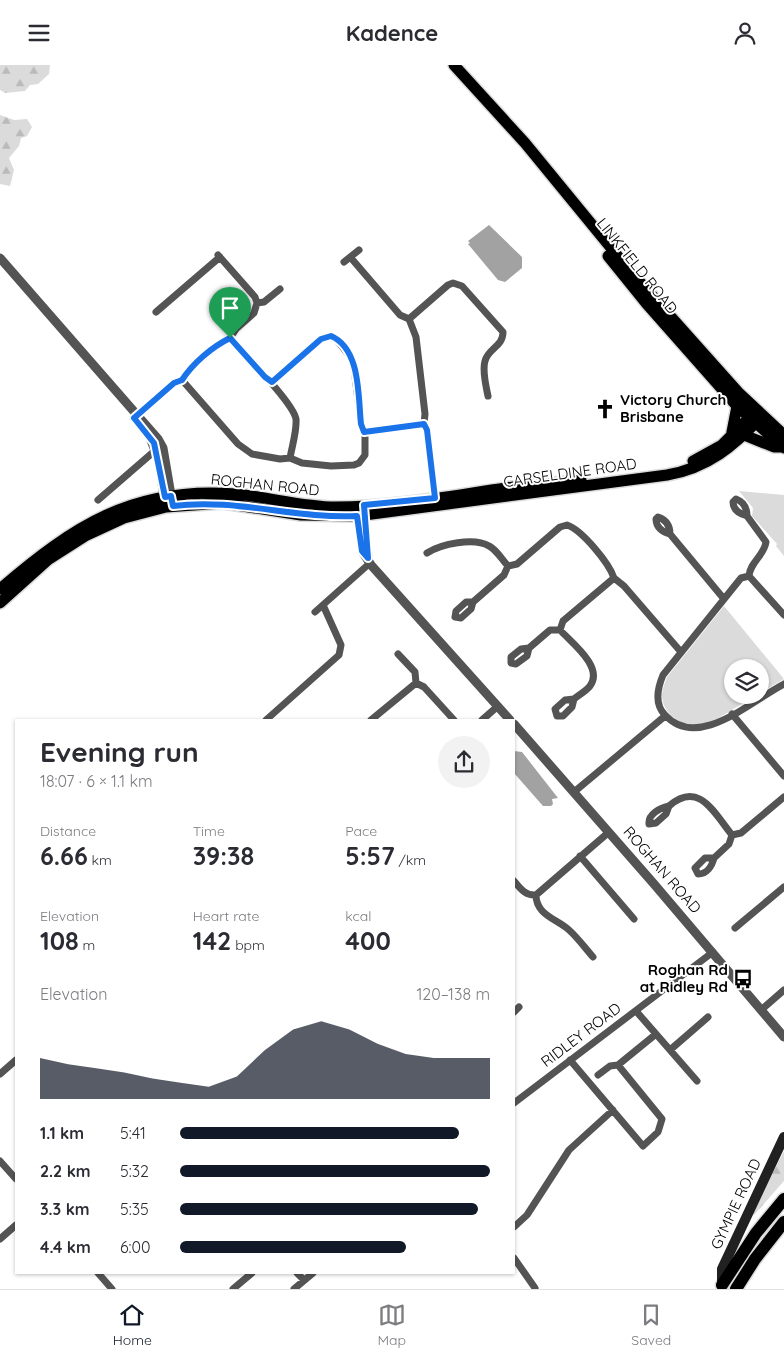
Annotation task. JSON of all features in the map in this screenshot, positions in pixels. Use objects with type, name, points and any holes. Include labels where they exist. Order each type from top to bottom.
[{"type":"highway","points":[[722,1285],[756,1233],[784,1199]]},
{"type":"highway","points":[[736,1289],[755,1259],[784,1222]]},
{"type":"main road","name":"LINKFIELD ROAD","points":[[454,65],[525,143],[630,271],[783,447]]},
{"type":"main road","name":"LINKFIELD ROAD","points":[[478,92],[629,283],[737,406],[784,435]]},
{"type":"main road","points":[[731,437],[737,406]]},
{"type":"main road","name":"CARSELDINE ROAD","points":[[360,511],[676,473],[713,460],[744,435],[755,417]]},
{"type":"main road","name":"CARSELDINE ROAD","points":[[360,511],[435,498],[676,466],[706,455],[755,417]]},
{"type":"main road","points":[[744,435],[774,447],[783,447]]},
{"type":"main road","name":"ROGHAN ROAD","points":[[169,501],[228,493],[360,511]]},
{"type":"main road","points":[[0,589],[42,553],[81,527],[121,509],[169,501]]},
{"type":"main road","points":[[0,603],[49,559],[85,536],[124,518],[169,501]]},
{"type":"main road","name":"GYMPIE ROAD","points":[[722,1285],[722,1269],[784,1137]]},
{"type":"street","points":[[359,250],[348,260],[400,315],[409,319],[416,337],[425,414],[424,424],[427,430],[435,498]]},
{"type":"street","points":[[136,416],[174,383],[182,380],[189,369],[220,343],[230,338],[236,329],[254,313],[257,303],[255,297],[219,256],[156,312]]},
{"type":"street","points":[[0,258],[136,416],[159,447],[169,501]]},
{"type":"street","points":[[409,319],[448,285],[453,283],[462,285],[502,333],[501,343],[489,354],[484,363],[488,396]]},
{"type":"street","points":[[257,303],[264,302],[280,289]]},
{"type":"street","points":[[182,380],[247,452],[280,459],[290,457],[302,463],[331,466],[359,463],[365,455],[364,432],[361,424],[353,360],[336,338],[325,337],[321,339],[272,382]]},
{"type":"street","points":[[230,338],[265,377],[272,382],[276,390],[292,409],[296,419],[290,457]]},
{"type":"street","points":[[364,432],[424,424]]},
{"type":"street","points":[[98,500],[159,447]]},
{"type":"street","points":[[360,511],[362,551],[509,719]]},
{"type":"street","points":[[747,516],[766,543],[766,548],[750,568],[749,576],[784,615]]},
{"type":"street","points":[[473,602],[504,575],[508,567],[516,564],[560,527],[567,525],[580,533],[609,568],[614,578],[624,586],[681,652]]},
{"type":"street","points":[[670,534],[724,599]]},
{"type":"street","points":[[427,553],[436,547],[480,542],[494,549],[508,567]]},
{"type":"street","points":[[315,613],[369,560]]},
{"type":"street","points":[[749,576],[741,578],[663,675],[659,684],[659,703],[666,716],[680,727],[696,729],[708,727],[784,684]]},
{"type":"street","points":[[560,630],[563,621],[614,578]]},
{"type":"street","points":[[267,719],[339,655],[341,645],[323,605]]},
{"type":"street","points":[[529,648],[550,630],[560,630],[591,665],[594,674],[589,687],[574,699]]},
{"type":"street","points":[[398,654],[415,672],[416,683]]},
{"type":"street","points":[[372,719],[416,683]]},
{"type":"street","points":[[416,683],[424,687],[453,719]]},
{"type":"street","points":[[483,719],[498,706]]},
{"type":"street","points":[[732,714],[784,776]]},
{"type":"street","points":[[574,792],[666,716]]},
{"type":"street","name":"ROGHAN ROAD","points":[[515,726],[713,952],[784,1037]]},
{"type":"street","points":[[669,806],[684,796],[696,796],[704,801],[732,835]]},
{"type":"street","points":[[732,835],[741,833],[784,797]]},
{"type":"street","points":[[515,882],[524,892],[536,895],[609,832]]},
{"type":"street","points":[[714,858],[729,844],[732,835]]},
{"type":"street","points":[[580,856],[634,919]]},
{"type":"street","points":[[735,928],[784,887]]},
{"type":"street","points":[[536,895],[538,907],[547,916],[568,929],[592,957]]},
{"type":"street","name":"RIDLEY ROAD","points":[[515,1102],[713,952]]},
{"type":"street","points":[[761,1010],[784,990]]},
{"type":"street","points":[[636,1011],[697,1081]]},
{"type":"street","points":[[670,1050],[708,1017]]},
{"type":"street","points":[[598,1075],[610,1066],[618,1065],[656,1033]]},
{"type":"street","points":[[570,1060],[643,1146],[662,1127],[662,1119],[618,1065]]},
{"type":"street","points":[[0,1074],[15,1061]]},
{"type":"street","points":[[515,1226],[527,1215],[569,1150],[613,1110]]},
{"type":"street","points":[[0,1161],[15,1178]]},
{"type":"street","points":[[0,1239],[15,1226]]},
{"type":"street","points":[[515,1260],[535,1288]]},
{"type":"street","points":[[99,1274],[112,1289]]},
{"type":"street","points":[[233,1289],[251,1274]]},
{"type":"street","points":[[298,1274],[304,1280]]},
{"type":"street","points":[[294,1289],[312,1274]]},
{"type":"green space","points":[[0,65],[50,65],[49,74],[38,84],[30,85],[25,91],[5,93],[0,90]]},
{"type":"green space","points":[[0,115],[14,120],[27,119],[32,127],[27,136],[21,138],[19,146],[9,158],[14,170],[10,186],[0,184]]},
{"type":"green space","points":[[739,491],[784,495],[784,556],[776,546],[777,544],[752,516],[753,508]]},
{"type":"green space","points":[[724,606],[768,659],[724,659],[724,704],[742,704],[724,715],[698,726],[677,720],[666,710],[662,693],[667,677]]},
{"type":"green space","points":[[769,661],[784,679],[769,688]]},
{"type":"green space","points":[[784,1151],[784,1181],[754,1215],[752,1213]]},
{"type":"shaded area","points":[[489,225],[522,257],[522,268],[505,282],[498,280],[468,244],[470,243],[468,241]]},
{"type":"shaded area","points":[[515,751],[522,752],[558,798],[552,799],[553,804],[551,806],[543,806],[515,774]]},
{"type":"place","name":"Victory Church Brisbane","points":[[605,409]]},
{"type":"place","name":"Roghan Rd at Ridley Rd","points":[[743,979]]},
{"type":"route","points":[[331,336],[336,338],[353,360],[361,424],[364,432],[424,424],[430,448],[435,498],[364,505],[368,558],[362,551],[357,516],[301,515],[223,503],[173,506],[171,496],[165,497],[154,443],[134,418],[174,383],[182,380],[189,369],[220,343],[230,338],[265,377],[272,382],[321,339],[331,336]]}]
